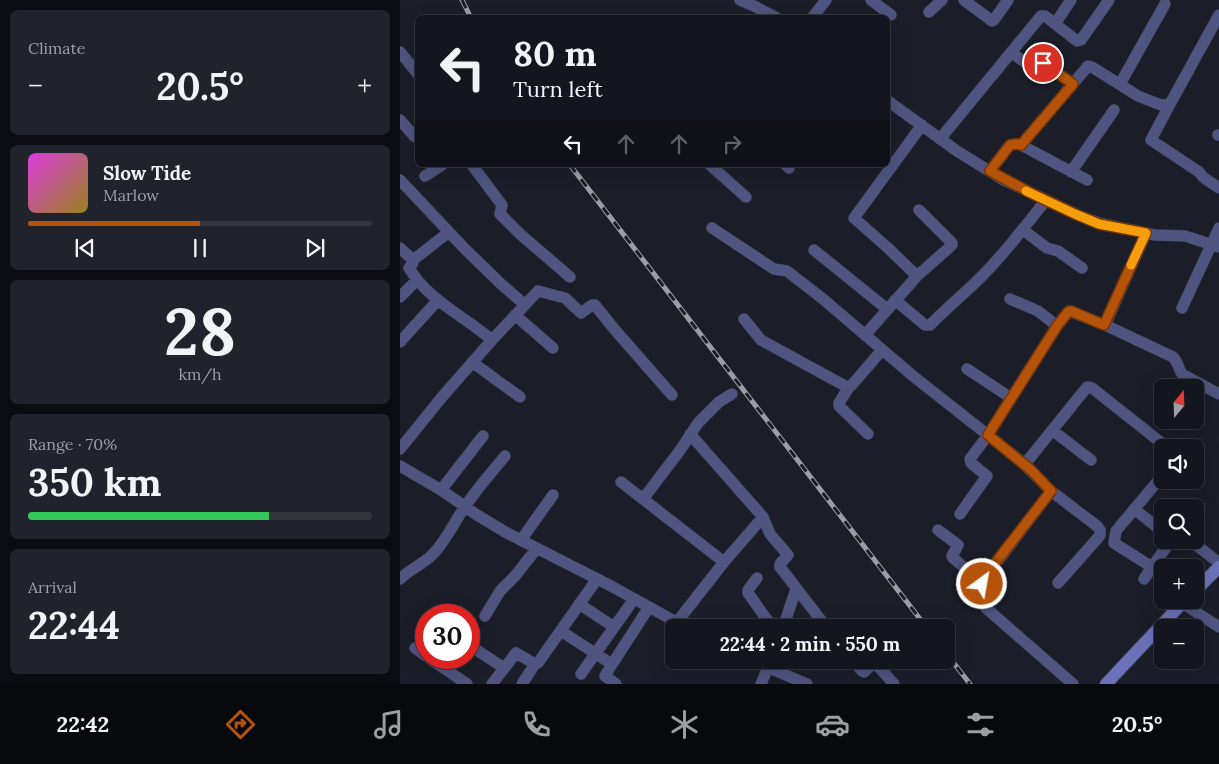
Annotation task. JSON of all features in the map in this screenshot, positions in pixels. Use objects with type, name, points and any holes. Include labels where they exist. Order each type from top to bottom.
[{"type":"street","points":[[740,0],[771,15]]},
{"type":"street","points":[[814,15],[826,0]]},
{"type":"street","points":[[871,0],[891,15]]},
{"type":"street","points":[[929,12],[942,0]]},
{"type":"street","points":[[964,0],[992,21],[1008,0]]},
{"type":"street","points":[[1055,24],[1071,0]]},
{"type":"street","points":[[940,138],[1041,16],[1046,16],[1077,41],[1081,40],[1108,0]]},
{"type":"street","points":[[1120,84],[1165,4]]},
{"type":"street","points":[[1219,15],[1151,140],[1199,172],[1204,178],[1219,188]]},
{"type":"street","points":[[400,52],[415,70]]},
{"type":"street","points":[[1011,52],[1035,70],[1044,63],[1073,84]]},
{"type":"street","points":[[1021,145],[1088,66],[1138,96],[1161,105],[1170,104]]},
{"type":"street","points":[[890,102],[957,151],[990,171],[1075,214],[1099,224],[1155,235],[1184,236],[1215,245]]},
{"type":"street","points":[[1071,172],[1114,110]]},
{"type":"street","points":[[400,120],[415,137]]},
{"type":"street","points":[[917,276],[854,218],[922,125]]},
{"type":"street","points":[[990,171],[1010,145],[1016,144],[1087,180]]},
{"type":"street","points":[[425,176],[439,167]]},
{"type":"street","points":[[474,167],[502,205],[500,214],[531,244],[570,277]]},
{"type":"street","points":[[712,167],[746,197]]},
{"type":"street","points":[[400,180],[482,266],[525,305]]},
{"type":"street","points":[[895,300],[925,325],[930,325],[982,276],[1045,200]]},
{"type":"street","points":[[865,335],[917,276],[952,245],[919,210]]},
{"type":"street","points":[[712,228],[774,269],[787,271],[913,376],[1025,464],[1051,491],[1097,526],[1100,530],[1097,540],[1058,583]]},
{"type":"street","points":[[1182,308],[1215,245],[1219,228]]},
{"type":"street","points":[[1022,230],[1047,248],[1058,251],[1082,268]]},
{"type":"street","points":[[449,232],[413,260],[413,263],[408,268],[417,280],[438,300],[477,327],[492,340]]},
{"type":"street","points":[[1104,325],[1146,233]]},
{"type":"street","points":[[400,248],[413,260]]},
{"type":"street","points":[[814,250],[887,310]]},
{"type":"street","points":[[400,297],[417,280]]},
{"type":"street","points":[[400,449],[472,362],[539,291],[565,298],[581,313],[594,304],[672,395]]},
{"type":"street","points":[[1010,299],[1038,311],[1057,326]]},
{"type":"street","points":[[401,338],[438,300]]},
{"type":"street","points":[[960,514],[987,476],[970,461],[1069,310],[1173,357],[1177,361],[1182,374],[1219,394]]},
{"type":"street","points":[[515,315],[553,348]]},
{"type":"street","points":[[744,318],[761,340],[850,388]]},
{"type":"street","points":[[868,434],[839,406],[839,403],[882,350]]},
{"type":"street","points":[[472,362],[520,398]]},
{"type":"street","points":[[968,369],[1011,398]]},
{"type":"street","points":[[1025,464],[1086,387],[1089,387],[1156,439]]},
{"type":"street","points":[[643,499],[698,423],[719,402],[732,394]]},
{"type":"street","points":[[1052,430],[1091,460]]},
{"type":"street","points":[[690,434],[763,517],[770,534],[788,555],[780,566],[820,619]]},
{"type":"street","points":[[441,490],[483,436]]},
{"type":"street","points":[[400,578],[433,554],[465,506],[504,456]]},
{"type":"street","points":[[400,466],[441,490],[484,520],[671,619]]},
{"type":"street","points":[[622,482],[724,562]]},
{"type":"street","points":[[1154,485],[1116,531],[1114,543],[1154,568]]},
{"type":"street","points":[[982,582],[1051,491]]},
{"type":"street","points":[[521,540],[553,495]]},
{"type":"street","points":[[1134,509],[1154,525]]},
{"type":"street","points":[[686,619],[724,562],[763,517]]},
{"type":"street","points":[[938,530],[958,545],[952,556],[953,558],[982,582],[993,595],[985,604],[986,608],[1073,684]]},
{"type":"street","points":[[485,616],[500,591],[515,576],[537,548]]},
{"type":"street","points":[[1201,549],[1219,563]]},
{"type":"street","points":[[1204,581],[1219,567]]},
{"type":"street","points":[[1144,579],[1154,572]]},
{"type":"street","points":[[757,578],[748,590],[748,594],[766,619]]},
{"type":"street","points":[[522,684],[597,579]]},
{"type":"street","points":[[785,619],[796,589]]},
{"type":"street","points":[[581,674],[634,598]]},
{"type":"street","points":[[579,604],[614,627]]},
{"type":"street","points":[[616,684],[605,676],[649,607]]},
{"type":"street","points":[[1106,684],[1177,609]]},
{"type":"street","points":[[1194,609],[1219,627]]},
{"type":"street","points":[[561,631],[610,663],[611,666]]},
{"type":"street","points":[[480,652],[504,668]]},
{"type":"street","points":[[492,684],[516,653],[535,664]]},
{"type":"street","points":[[445,669],[467,684]]},
{"type":"street","points":[[761,684],[768,669]]},
{"type":"street","points":[[778,669],[799,682]]},
{"type":"street","points":[[880,669],[894,684]]},
{"type":"railway","points":[[462,0],[470,15]]},
{"type":"railway","points":[[572,167],[920,619]]},
{"type":"railway","points":[[955,665],[970,684]]},
{"type":"slow traffic","points":[[1026,191],[1099,224],[1146,233],[1131,265]]},
{"type":"route","points":[[982,584],[982,580],[1051,491],[1031,470],[988,435],[1069,310],[1104,325],[1146,233],[1099,224],[1031,193],[990,171],[1010,145],[1021,145],[1073,84],[1043,63]]}]
